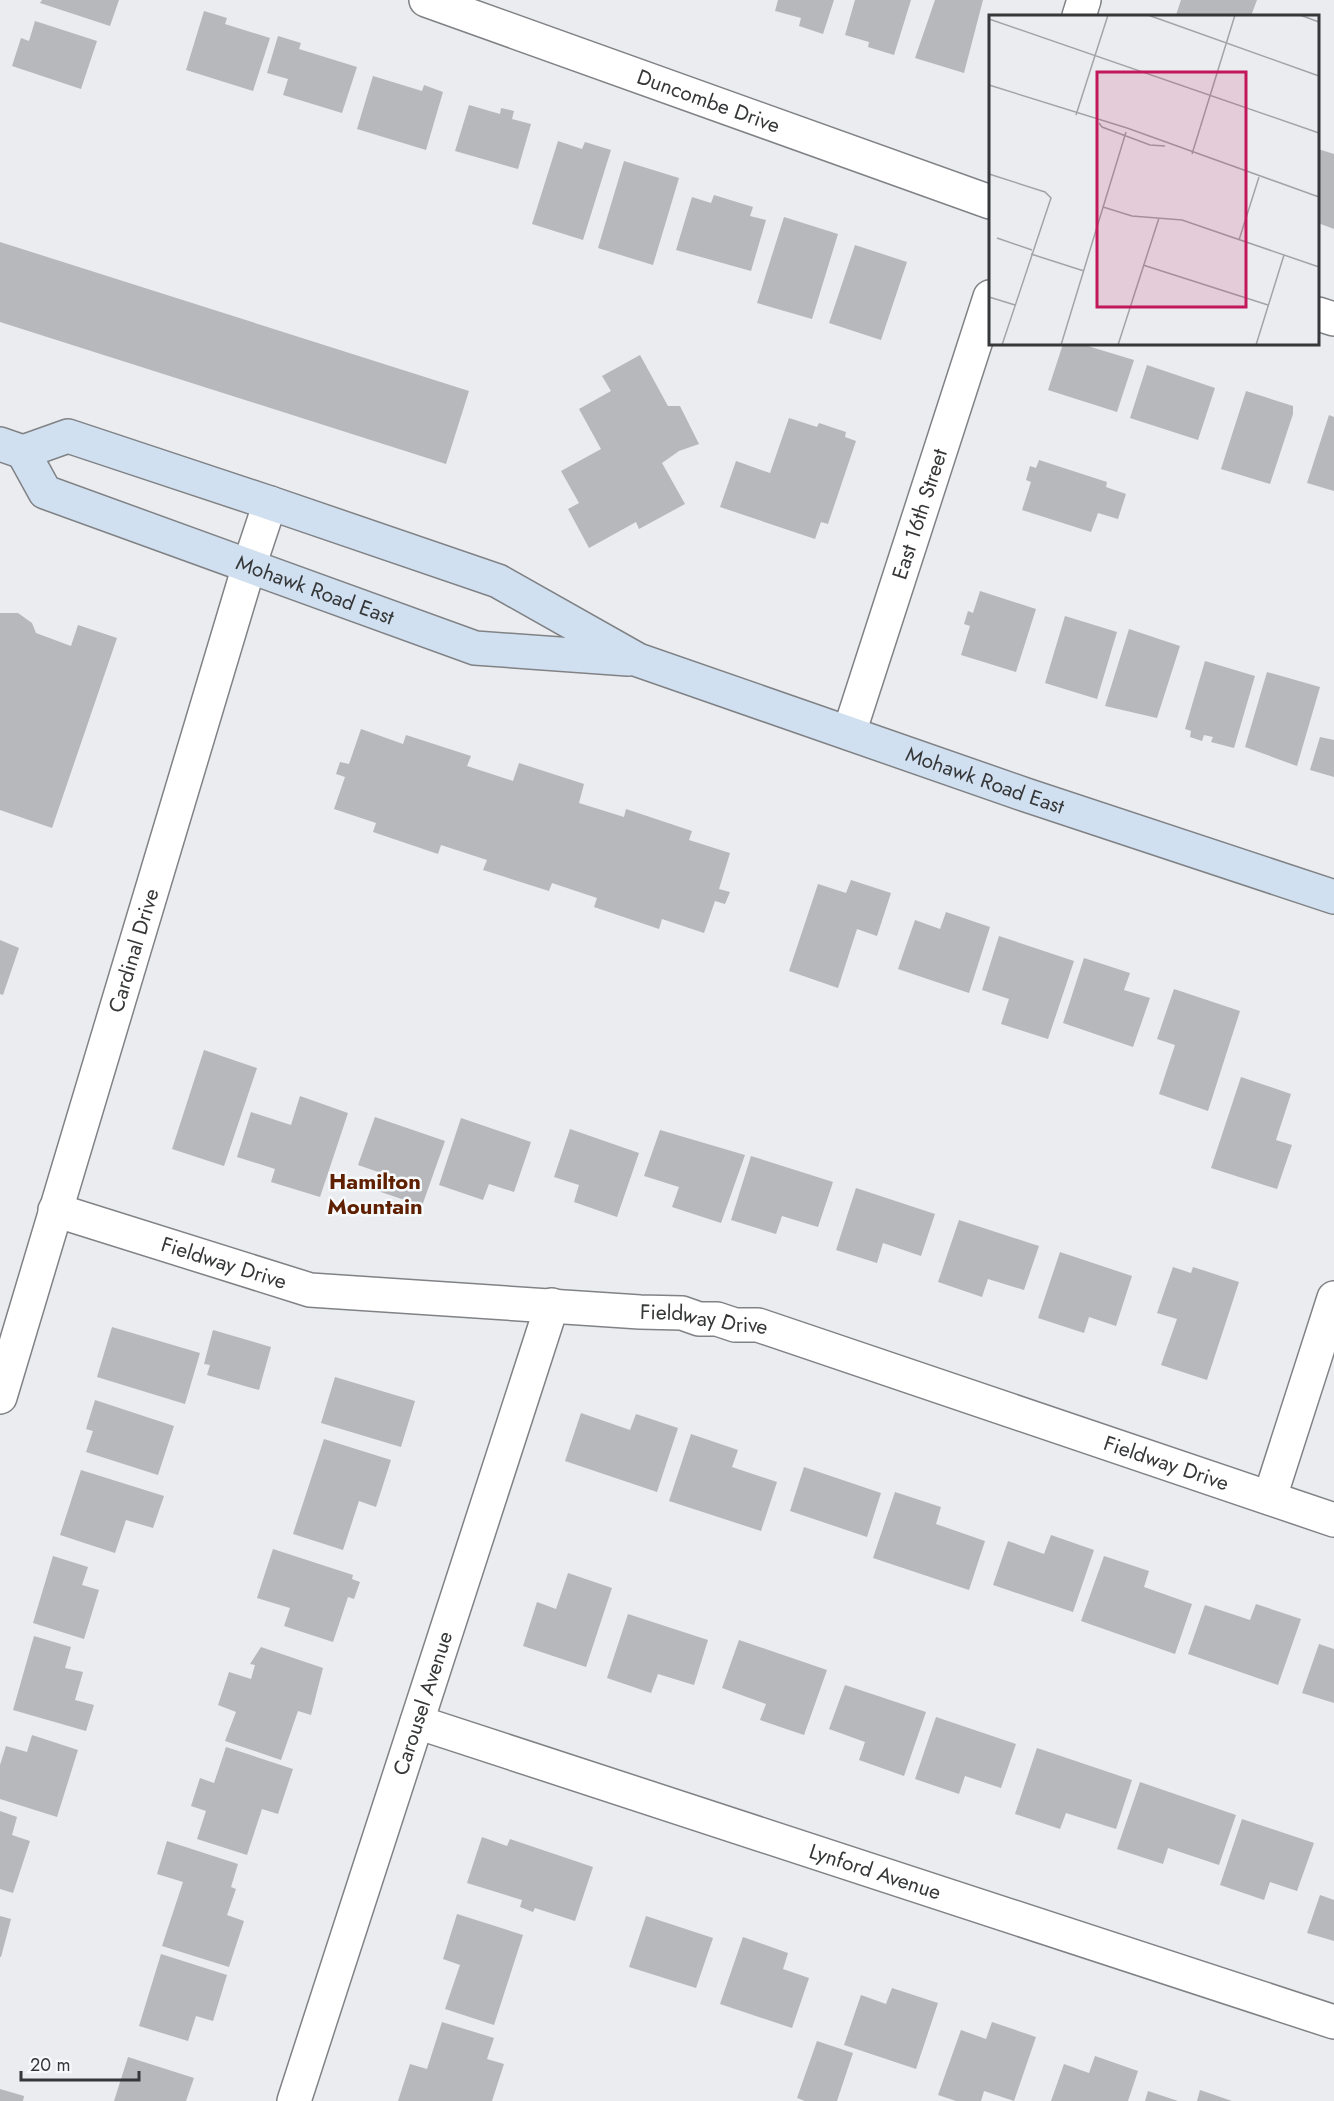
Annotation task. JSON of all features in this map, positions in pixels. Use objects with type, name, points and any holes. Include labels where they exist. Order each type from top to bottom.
[{"type":"main road","name":"Mohawk Road East","points":[[639,660],[475,648],[45,492],[12,448],[68,436],[270,503],[498,581],[639,660],[1026,795],[1334,897]]},
{"type":"street","name":"Duncombe Drive","points":[[426,0],[989,202]]},
{"type":"street","points":[[1079,15],[1084,0]]},
{"type":"street","name":"East 16th Street","points":[[849,733],[989,300]]},
{"type":"street","points":[[1319,315],[1334,319]]},
{"type":"street","name":"Cardinal Drive","points":[[0,1397],[249,566],[270,503]]},
{"type":"street","name":"Fieldway Drive","points":[[55,1210],[310,1290],[682,1313],[699,1318],[717,1318],[735,1325],[758,1325],[1334,1520]]},
{"type":"street","points":[[1270,1497],[1334,1298]]},
{"type":"street","name":"Carousel Avenue","points":[[294,2101],[552,1305]]},
{"type":"street","name":"Lynford Avenue","points":[[417,1722],[1334,2022]]},
{"type":"building","points":[[42,0],[119,0],[110,26],[40,3]]},
{"type":"building","points":[[778,0],[834,0],[823,34],[799,26],[801,18],[775,11]]},
{"type":"building","points":[[855,0],[911,0],[894,55],[868,47],[869,42],[845,35]]},
{"type":"building","points":[[935,0],[983,0],[964,73],[915,58]]},
{"type":"building","points":[[1181,0],[1257,0],[1251,15],[1176,15]]},
{"type":"building","points":[[204,11],[227,18],[225,24],[270,38],[253,91],[186,70]]},
{"type":"building","points":[[35,21],[97,41],[81,89],[12,66],[21,38],[29,41]]},
{"type":"building","points":[[278,36],[301,43],[299,49],[357,67],[342,113],[283,95],[288,79],[267,73]]},
{"type":"building","points":[[373,76],[422,91],[424,85],[443,92],[426,150],[357,129]]},
{"type":"building","points":[[469,105],[500,114],[501,108],[514,111],[512,119],[531,124],[518,169],[455,151]]},
{"type":"building","points":[[558,141],[582,149],[585,142],[611,150],[583,240],[532,224]]},
{"type":"building","points":[[1319,149],[1334,154],[1334,229],[1319,223]]},
{"type":"building","points":[[624,161],[679,178],[653,265],[598,248]]},
{"type":"building","points":[[714,195],[753,207],[750,216],[766,220],[751,271],[676,250],[692,197],[711,203]]},
{"type":"building","points":[[784,217],[838,234],[812,319],[757,303]]},
{"type":"building","points":[[0,242],[469,391],[446,464],[0,322]]},
{"type":"building","points":[[855,245],[907,262],[881,340],[829,323]]},
{"type":"building","points":[[1063,345],[1084,345],[1134,360],[1117,412],[1048,390]]},
{"type":"building","points":[[640,355],[668,406],[680,406],[699,444],[679,451],[662,463],[685,504],[639,529],[636,522],[589,548],[568,509],[579,503],[561,471],[601,449],[579,409],[611,391],[602,376]]},
{"type":"building","points":[[1147,365],[1215,388],[1198,440],[1130,418]]},
{"type":"building","points":[[1246,391],[1293,406],[1293,414],[1270,484],[1221,469]]},
{"type":"building","points":[[1329,415],[1334,417],[1334,491],[1307,483]]},
{"type":"building","points":[[789,418],[817,427],[819,423],[846,432],[845,437],[856,441],[828,524],[821,522],[815,539],[720,507],[736,461],[770,473]]},
{"type":"building","points":[[1039,460],[1107,482],[1106,487],[1126,494],[1118,519],[1098,513],[1091,532],[1022,510],[1031,482],[1026,480],[1030,466],[1036,468]]},
{"type":"building","points":[[980,591],[1036,609],[1016,672],[961,655],[970,626],[964,624],[968,611],[973,613]]},
{"type":"building","points":[[0,613],[18,613],[32,623],[36,633],[71,646],[78,625],[117,638],[52,828],[0,810]]},
{"type":"building","points":[[1065,616],[1117,632],[1097,699],[1045,683]]},
{"type":"building","points":[[1129,629],[1180,646],[1157,718],[1105,706]]},
{"type":"building","points":[[1205,661],[1255,676],[1234,748],[1211,742],[1213,737],[1204,735],[1202,741],[1190,737],[1191,731],[1185,729]]},
{"type":"building","points":[[1267,672],[1320,687],[1297,766],[1245,747]]},
{"type":"building","points":[[361,729],[403,744],[406,735],[471,756],[467,766],[513,781],[519,763],[584,784],[579,803],[624,817],[626,809],[692,831],[689,840],[730,853],[719,889],[730,892],[725,904],[715,901],[704,933],[662,919],[659,929],[594,907],[597,898],[552,883],[549,891],[483,870],[487,860],[441,845],[438,854],[373,832],[376,823],[334,809],[345,777],[336,774],[340,762],[349,764]]},
{"type":"building","points":[[1320,737],[1334,740],[1334,777],[1310,770]]},
{"type":"building","points":[[851,880],[891,893],[877,936],[857,929],[838,988],[789,971],[818,884],[846,893]]},
{"type":"building","points":[[946,912],[990,927],[969,993],[898,969],[915,920],[940,929]]},
{"type":"building","points":[[999,936],[1074,961],[1048,1039],[1001,1024],[1009,999],[982,990]]},
{"type":"building","points":[[0,940],[19,948],[3,995],[0,994]]},
{"type":"building","points":[[1084,958],[1130,973],[1124,990],[1150,998],[1133,1047],[1063,1023]]},
{"type":"building","points":[[1174,989],[1240,1011],[1208,1111],[1159,1094],[1175,1045],[1157,1039]]},
{"type":"building","points":[[204,1050],[257,1068],[224,1166],[172,1149]]},
{"type":"building","points":[[1241,1077],[1291,1094],[1276,1140],[1292,1145],[1277,1189],[1211,1168]]},
{"type":"building","points":[[300,1096],[348,1113],[320,1197],[271,1182],[275,1169],[237,1157],[251,1112],[291,1125]]},
{"type":"building","points":[[375,1117],[445,1141],[422,1206],[378,1191],[384,1174],[358,1165]]},
{"type":"building","points":[[461,1118],[531,1142],[514,1192],[489,1184],[483,1200],[439,1185]]},
{"type":"building","points":[[570,1129],[639,1153],[617,1217],[574,1202],[579,1185],[554,1177]]},
{"type":"building","points":[[660,1130],[745,1155],[721,1223],[672,1207],[679,1187],[644,1176]]},
{"type":"building","points":[[751,1156],[833,1182],[818,1227],[782,1216],[776,1234],[731,1220]]},
{"type":"building","points":[[856,1188],[935,1214],[921,1256],[883,1243],[877,1263],[836,1250]]},
{"type":"building","points":[[959,1220],[1039,1246],[1024,1290],[988,1279],[982,1297],[938,1282]]},
{"type":"building","points":[[1060,1252],[1132,1276],[1116,1326],[1089,1317],[1084,1333],[1038,1318]]},
{"type":"building","points":[[1173,1267],[1191,1273],[1193,1267],[1239,1282],[1207,1380],[1161,1365],[1177,1319],[1157,1313]]},
{"type":"building","points":[[112,1327],[200,1353],[185,1404],[97,1377]]},
{"type":"building","points":[[213,1330],[271,1347],[259,1390],[207,1375],[210,1365],[204,1364]]},
{"type":"building","points":[[335,1377],[415,1401],[401,1447],[321,1423]]},
{"type":"building","points":[[95,1400],[174,1426],[158,1475],[86,1452],[93,1431],[86,1429]]},
{"type":"building","points":[[581,1413],[630,1430],[636,1414],[678,1428],[657,1492],[565,1461]]},
{"type":"building","points":[[691,1434],[738,1450],[732,1467],[777,1482],[761,1531],[669,1501]]},
{"type":"building","points":[[324,1439],[391,1460],[376,1507],[359,1501],[343,1550],[293,1534]]},
{"type":"building","points":[[804,1467],[881,1493],[867,1537],[790,1511]]},
{"type":"building","points":[[81,1470],[164,1496],[153,1528],[126,1520],[115,1553],[60,1535]]},
{"type":"building","points":[[895,1492],[941,1507],[936,1524],[985,1541],[969,1590],[873,1558]]},
{"type":"building","points":[[1051,1535],[1094,1550],[1073,1612],[993,1585],[1008,1541],[1044,1554]]},
{"type":"building","points":[[273,1549],[353,1575],[352,1579],[360,1582],[354,1599],[348,1597],[333,1642],[284,1626],[290,1608],[257,1598]]},
{"type":"building","points":[[53,1556],[88,1567],[82,1585],[99,1590],[84,1639],[33,1623]]},
{"type":"building","points":[[1104,1556],[1149,1571],[1144,1587],[1192,1604],[1175,1654],[1081,1621]]},
{"type":"building","points":[[568,1573],[612,1588],[586,1667],[523,1646],[537,1602],[556,1609]]},
{"type":"building","points":[[1256,1604],[1301,1619],[1278,1685],[1188,1654],[1205,1605],[1250,1620]]},
{"type":"building","points":[[628,1614],[708,1640],[694,1685],[658,1674],[651,1693],[607,1678]]},
{"type":"building","points":[[34,1636],[71,1647],[65,1668],[83,1672],[75,1700],[94,1705],[86,1731],[13,1710]]},
{"type":"building","points":[[739,1640],[827,1670],[804,1735],[760,1720],[766,1704],[722,1688]]},
{"type":"building","points":[[1319,1644],[1334,1649],[1334,1703],[1302,1693]]},
{"type":"building","points":[[261,1647],[323,1668],[311,1715],[298,1711],[281,1760],[225,1741],[236,1712],[218,1705],[229,1672],[251,1679],[255,1665],[250,1664]]},
{"type":"building","points":[[845,1685],[926,1712],[904,1776],[859,1760],[865,1742],[829,1729]]},
{"type":"building","points":[[936,1717],[1016,1744],[1001,1788],[965,1776],[959,1794],[915,1779]]},
{"type":"building","points":[[32,1735],[78,1750],[57,1817],[0,1799],[0,1765],[6,1746],[27,1752]]},
{"type":"building","points":[[226,1747],[293,1769],[278,1814],[262,1809],[247,1855],[197,1839],[206,1811],[191,1806],[200,1778],[214,1783]]},
{"type":"building","points":[[1037,1748],[1132,1780],[1116,1829],[1066,1813],[1060,1829],[1015,1814]]},
{"type":"building","points":[[1140,1782],[1236,1815],[1219,1865],[1168,1848],[1163,1864],[1117,1849]]},
{"type":"building","points":[[0,1811],[17,1817],[12,1835],[30,1841],[13,1893],[0,1889]]},
{"type":"building","points":[[1242,1819],[1314,1843],[1297,1891],[1270,1882],[1264,1900],[1220,1885]]},
{"type":"building","points":[[482,1837],[507,1846],[510,1839],[593,1867],[575,1921],[535,1908],[533,1912],[520,1907],[522,1900],[467,1883]]},
{"type":"building","points":[[167,1841],[238,1864],[231,1887],[236,1889],[227,1915],[244,1921],[229,1967],[162,1946],[183,1882],[157,1874]]},
{"type":"building","points":[[1320,1895],[1334,1900],[1334,1941],[1307,1933]]},
{"type":"building","points":[[457,1914],[523,1935],[494,2025],[445,2009],[460,1965],[443,1959]]},
{"type":"building","points":[[0,1916],[11,1919],[1,1957],[0,1957]]},
{"type":"building","points":[[646,1916],[713,1938],[696,1988],[629,1967]]},
{"type":"building","points":[[743,1937],[788,1953],[783,1969],[809,1978],[792,2028],[720,2004]]},
{"type":"building","points":[[161,1954],[227,1975],[213,2021],[196,2016],[188,2041],[139,2026]]},
{"type":"building","points":[[892,1988],[938,2003],[916,2069],[844,2045],[861,1995],[886,2004]]},
{"type":"building","points":[[442,2022],[494,2038],[487,2059],[504,2064],[492,2101],[398,2101],[410,2064],[427,2069]]},
{"type":"building","points":[[992,2022],[1036,2037],[1014,2101],[984,2091],[981,2101],[956,2101],[938,2095],[961,2030],[986,2039]]},
{"type":"building","points":[[817,2041],[853,2053],[837,2101],[805,2101],[797,2098]]},
{"type":"building","points":[[1095,2056],[1138,2071],[1128,2101],[1051,2101],[1064,2064],[1089,2073]]},
{"type":"building","points":[[128,2057],[194,2078],[186,2101],[114,2101]]},
{"type":"building","points":[[0,2089],[24,2096],[23,2101],[0,2101]]},
{"type":"building","points":[[1200,2090],[1232,2101],[1197,2101]]},
{"type":"building","points":[[1148,2091],[1178,2101],[1145,2101]]},
{"type":"district","name":"Hamilton Mountain","points":[[375,1194]]}]
